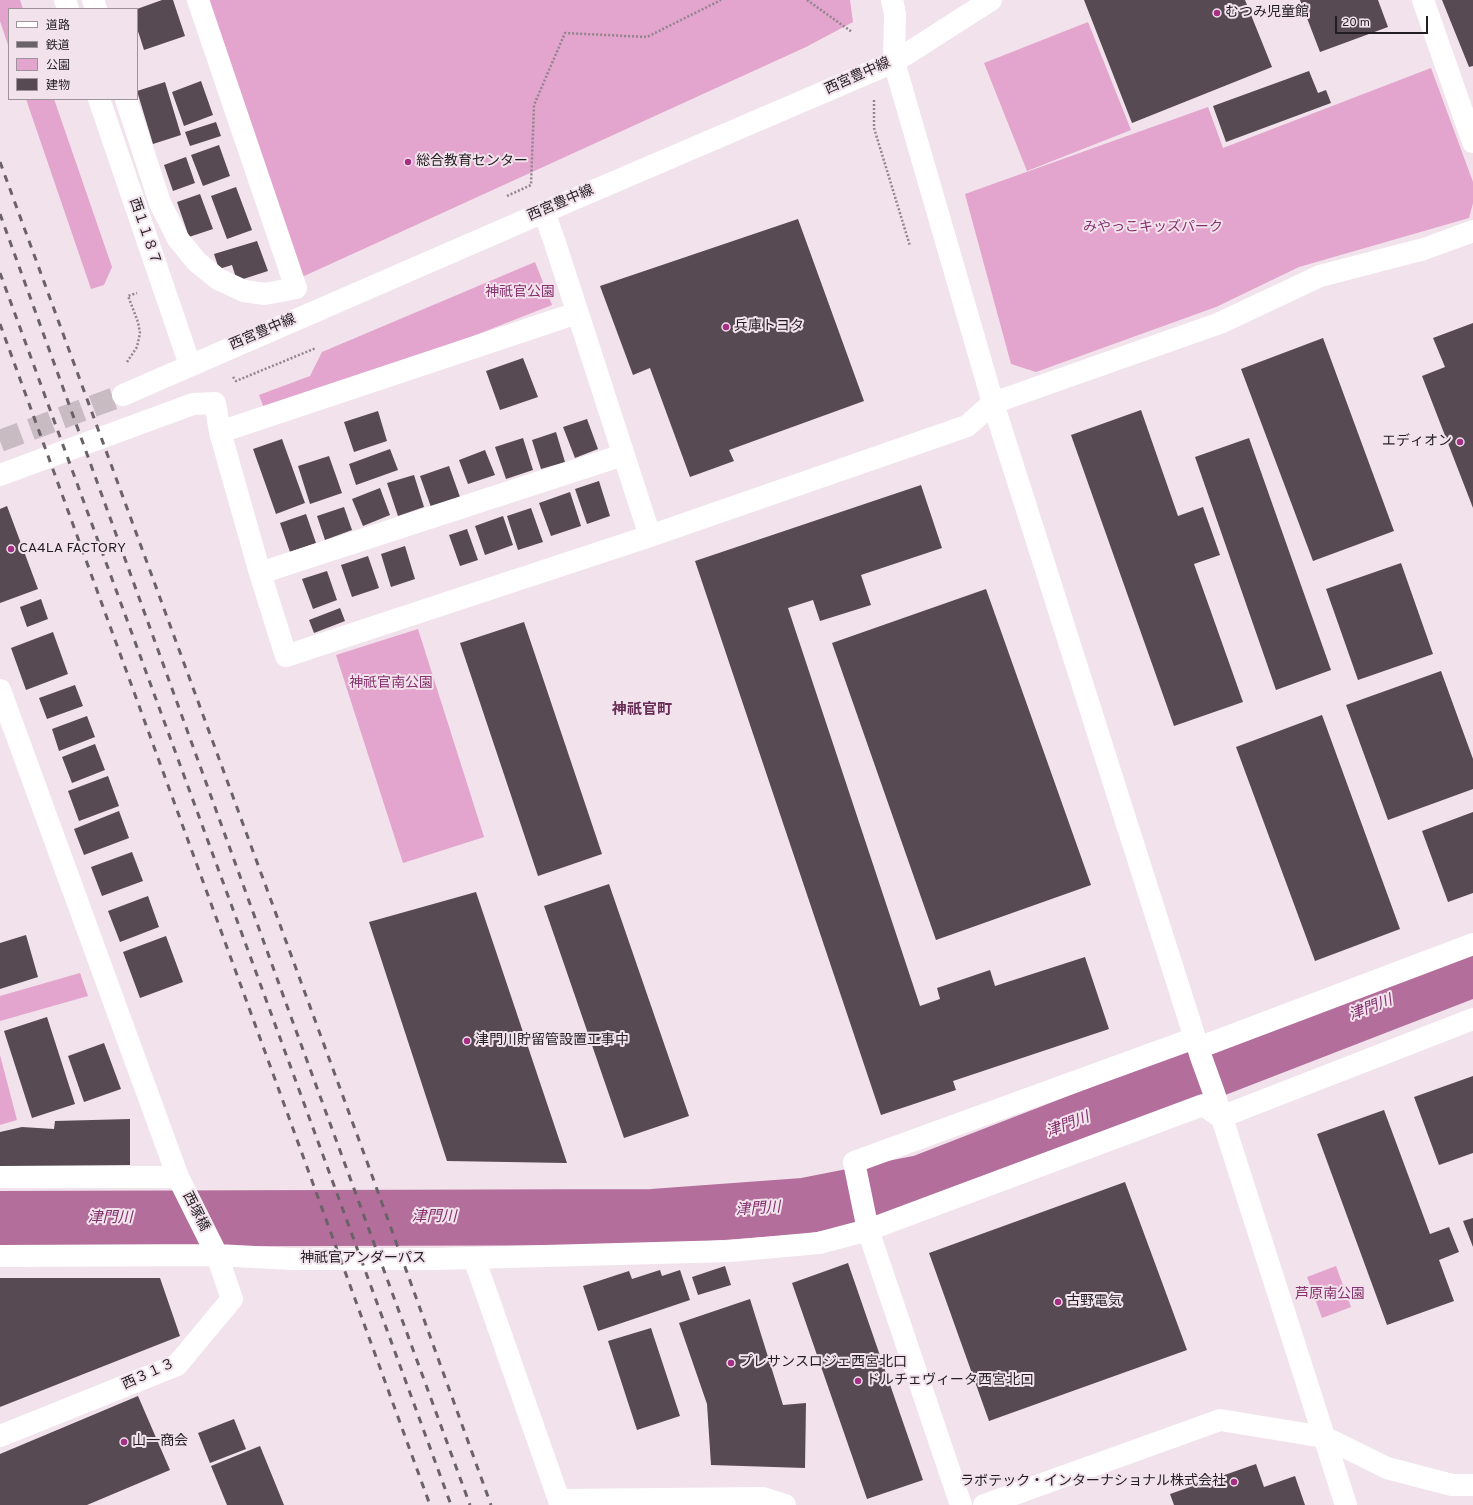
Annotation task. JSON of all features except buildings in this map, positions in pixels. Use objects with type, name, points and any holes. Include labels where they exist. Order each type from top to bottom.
[{"type":"street","points":[[126,100],[160,203],[178,240],[197,262],[218,279],[244,291],[266,294],[296,288],[198,0]]},
{"type":"street","points":[[892,0],[895,14],[894,62],[993,403],[1198,1048],[1214,1093],[1346,1505]]},
{"type":"street","name":"西宮豊中線","points":[[122,395],[894,62],[991,0]]},
{"type":"street","points":[[1423,0],[1473,142]]},
{"type":"street","name":"西１１８７","points":[[99,100],[190,365]]},
{"type":"street","points":[[544,212],[650,536]]},
{"type":"street","points":[[0,476],[193,404],[215,404],[220,432],[260,573],[286,656],[650,536],[967,426],[993,403],[1220,323],[1320,276],[1424,249],[1473,231]]},
{"type":"street","points":[[220,432],[577,313]]},
{"type":"street","points":[[260,573],[623,455]]},
{"type":"street","name":"西塚橋","points":[[0,690],[180,1182],[212,1246]]},
{"type":"street","points":[[961,1505],[868,1230],[854,1162],[1198,1048],[1473,944]]},
{"type":"street","points":[[1221,1117],[1473,1019]]},
{"type":"street","name":"神祇官アンダーパス","points":[[0,1256],[212,1246],[292,1259],[434,1259],[730,1251],[819,1243],[868,1230],[1203,1105],[1221,1117]]},
{"type":"street","points":[[0,1177],[180,1182]]},
{"type":"street","name":"西３１３","points":[[0,1436],[177,1365],[232,1299],[212,1246]]},
{"type":"street","points":[[474,1258],[560,1503],[763,1498],[785,1505]]},
{"type":"street","points":[[984,1505],[1220,1420],[1324,1437],[1387,1468],[1452,1485],[1473,1484]]},
{"type":"path","points":[[531,185],[534,105],[564,33],[647,37],[721,0]]},
{"type":"path","points":[[807,0],[852,32]]},
{"type":"path","points":[[121,366],[127,362],[134,352],[140,333],[138,322],[128,296]]},
{"type":"path","points":[[236,381],[316,348]]},
{"type":"green space","points":[[0,0],[20,0],[23,8],[8,8],[8,45],[0,21]]},
{"type":"green space","name":"総合教育センター","points":[[206,0],[850,0],[853,22],[806,47],[302,277]]},
{"type":"green space","points":[[1088,22],[1131,130],[1027,171],[984,63]]},
{"type":"green space","name":"みやっこキッズパーク","points":[[1431,68],[1473,182],[1473,203],[1469,218],[1299,267],[1216,307],[1036,372],[1011,364],[965,194],[1208,107],[1223,148]]},
{"type":"green space","points":[[26,100],[54,100],[112,267],[104,285],[91,289]]},
{"type":"green space","name":"神祇官公園","points":[[535,262],[552,305],[346,386],[265,411],[259,395],[310,376],[322,352]]},
{"type":"green space","name":"神祇官南公園","points":[[418,629],[484,837],[403,863],[336,655]]},
{"type":"green space","points":[[80,973],[88,996],[0,1021],[0,996]]},
{"type":"green space","points":[[0,1055],[17,1120],[0,1125]]},
{"type":"green space","name":"芦原南公園","points":[[1336,1266],[1351,1307],[1322,1318],[1307,1277]]},
{"type":"waterway","name":"津門川","points":[[0,1219],[653,1217],[804,1206],[921,1183],[1473,969]]},
{"type":"tunnel","points":[[0,441],[123,395]]},
{"type":"railway","points":[[0,162],[370,1170],[491,1505]]},
{"type":"railway","points":[[0,214],[291,1017],[470,1505]]},
{"type":"railway","points":[[0,273],[451,1505]]},
{"type":"railway","points":[[0,324],[430,1505]]},
{"type":"place","name":"むつみ児童館","points":[[1217,13]]},
{"type":"place","name":"総合教育センター","points":[[408,162]]},
{"type":"place","name":"兵庫トヨタ","points":[[726,327]]},
{"type":"place","name":"エディオン","points":[[1460,442]]},
{"type":"place","name":"CA4LA FACTORY","points":[[11,549]]},
{"type":"place","name":"津門川貯留管設置工事中","points":[[467,1041]]},
{"type":"place","name":"古野電気","points":[[1058,1302]]},
{"type":"place","name":"プレサンスロジェ西宮北口","points":[[731,1363]]},
{"type":"place","name":"ドルチェヴィータ西宮北口","points":[[858,1381]]},
{"type":"place","name":"山一商会","points":[[124,1442]]},
{"type":"place","name":"ラボテック・インターナショナル株式会社","points":[[1234,1482]]},
{"type":"district","name":"神祇官町","points":[[642,711]]}]
